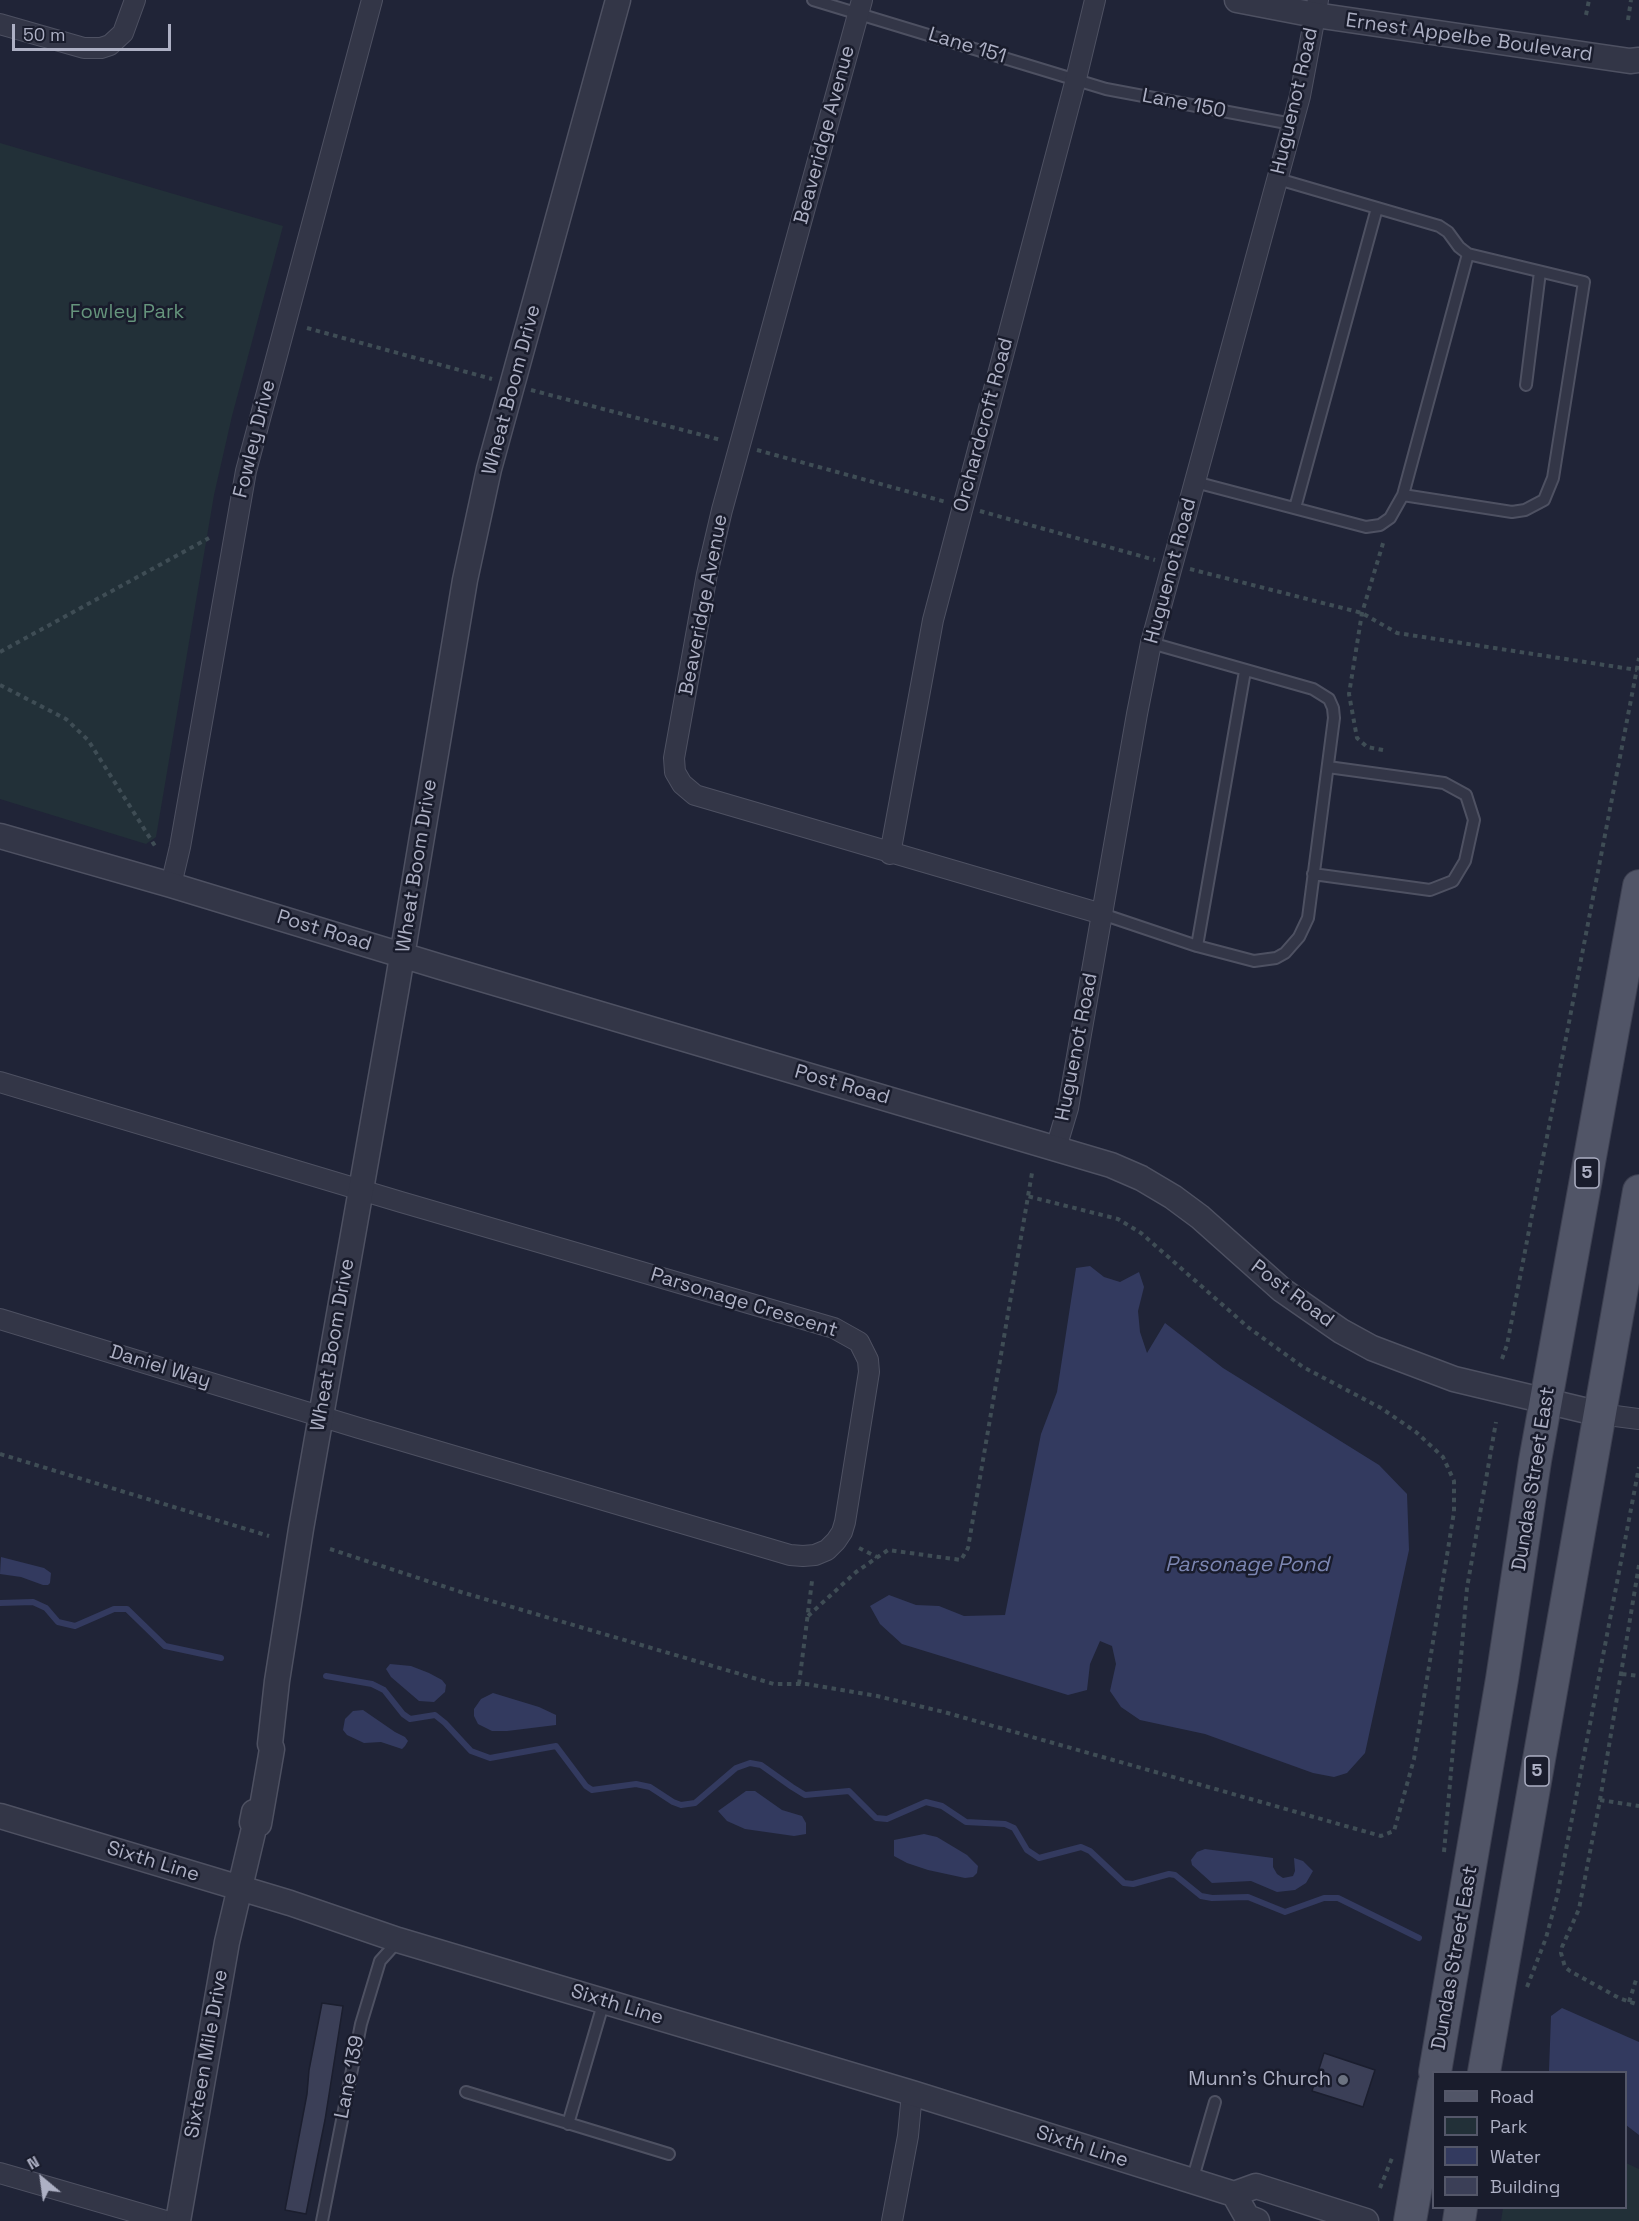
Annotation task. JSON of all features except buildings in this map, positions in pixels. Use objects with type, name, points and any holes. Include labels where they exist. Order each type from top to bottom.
[{"type":"main road","name":"Dundas Street East","points":[[1436,2071],[1546,1400],[1639,886]]},
{"type":"main road","name":"5","points":[[1484,2071],[1639,1191]]},
{"type":"main road","points":[[1410,2221],[1432,2095]]},
{"type":"street","points":[[0,24],[84,48],[101,48],[110,45],[123,33],[135,0]]},
{"type":"street","name":"Fowley Drive","points":[[171,885],[180,846],[246,471],[372,0]]},
{"type":"street","name":"Wheat Boom Drive","points":[[239,1888],[255,1824],[252,1821],[266,1746],[270,1744],[277,1681],[320,1415],[403,955],[465,580],[489,469],[618,0]]},
{"type":"street","name":"Orchardcroft Road","points":[[890,854],[938,602],[1095,0]]},
{"type":"street","name":"Ernest Appelbe Boulevard","points":[[1237,0],[1316,7],[1636,63]]},
{"type":"street","name":"Beaveridge Avenue","points":[[860,7],[722,510],[707,574],[674,758],[675,772],[682,784],[695,795],[890,854],[1102,914]]},
{"type":"street","name":"Huguenot Road","points":[[1056,1148],[1068,1108],[1151,643],[1278,179],[1304,77],[1316,7]]},
{"type":"street","name":"Post Road","points":[[0,836],[1056,1148],[1128,1172],[1173,1197],[1200,1217],[1282,1290],[1314,1314],[1372,1348],[1454,1379],[1600,1414],[1639,1419]]},
{"type":"street","name":"Parsonage Crescent","points":[[0,1082],[834,1328],[858,1341],[868,1360],[869,1372],[845,1522],[836,1541],[827,1550],[815,1555],[790,1555],[320,1415]]},
{"type":"street","name":"Daniel Way","points":[[0,1319],[320,1415]]},
{"type":"street","name":"Sixth Line","points":[[0,1816],[239,1888],[398,1940],[912,2093],[1234,2194],[1256,2186],[1366,2221]]},
{"type":"street","name":"Sixteen Mile Drive","points":[[178,2221],[227,1942],[239,1888]]},
{"type":"street","points":[[892,2221],[908,2136],[912,2093]]},
{"type":"street","points":[[0,2173],[166,2221]]},
{"type":"street","points":[[1234,2194],[1247,2217],[1257,2221]]},
{"type":"lane","name":"Lane 151","points":[[813,0],[860,7],[1076,79]]},
{"type":"lane","name":"Lane 150","points":[[1076,79],[1106,89],[1292,124]]},
{"type":"lane","points":[[1278,179],[1439,226],[1448,232],[1459,247],[1468,254],[1584,282],[1553,478],[1544,500],[1525,510],[1512,512],[1403,495]]},
{"type":"lane","points":[[1295,508],[1377,208]]},
{"type":"lane","points":[[1195,482],[1366,527],[1380,525],[1390,518],[1403,495],[1468,254]]},
{"type":"lane","points":[[1526,385],[1540,272]]},
{"type":"lane","points":[[1102,914],[1197,946],[1254,961],[1276,958],[1294,946],[1308,918],[1334,718],[1329,699],[1313,689],[1151,643]]},
{"type":"lane","points":[[1197,946],[1245,671]]},
{"type":"lane","points":[[1313,874],[1430,890],[1453,881],[1465,861],[1474,820],[1466,795],[1444,783],[1328,766]]},
{"type":"lane","name":"Lane 139","points":[[322,2221],[361,2024],[380,1961],[398,1940]]},
{"type":"lane","points":[[568,2124],[604,2001]]},
{"type":"lane","points":[[466,2092],[669,2154]]},
{"type":"lane","points":[[1192,2181],[1215,2102]]},
{"type":"path","points":[[1587,15],[1589,0]]},
{"type":"path","points":[[1628,20],[1631,0]]},
{"type":"path","points":[[307,328],[498,381]]},
{"type":"path","points":[[528,389],[724,441]]},
{"type":"path","points":[[750,448],[952,504]]},
{"type":"path","points":[[976,510],[1161,562]]},
{"type":"path","points":[[1383,750],[1367,747],[1360,742],[1355,733],[1349,694],[1362,613],[1390,518]]},
{"type":"path","points":[[0,652],[209,538]]},
{"type":"path","points":[[1195,570],[1362,613],[1397,633],[1637,670]]},
{"type":"path","points":[[1502,1359],[1507,1345],[1639,658]]},
{"type":"path","points":[[0,685],[66,720],[88,740],[155,846]]},
{"type":"path","points":[[808,1616],[856,1572],[888,1550],[961,1560],[968,1548],[1032,1173]]},
{"type":"path","points":[[330,1549],[461,1592],[774,1684],[799,1684],[877,1696],[944,1712],[1381,1836],[1394,1831],[1414,1759],[1455,1512],[1454,1481],[1443,1457],[1416,1432],[1381,1408],[1303,1367],[1249,1328],[1141,1233],[1118,1219],[1027,1196]]},
{"type":"path","points":[[1443,1857],[1467,1588],[1496,1422]]},
{"type":"path","points":[[0,1454],[269,1536]]},
{"type":"path","points":[[1525,1993],[1546,1938],[1557,1897],[1639,1467]]},
{"type":"path","points":[[859,1548],[877,1557]]},
{"type":"path","points":[[1639,1564],[1622,1674],[1579,1909],[1562,1947],[1562,1959],[1565,1967],[1570,1971],[1639,2005]]},
{"type":"path","points":[[799,1684],[812,1581]]},
{"type":"path","points":[[1622,1674],[1639,1676]]},
{"type":"path","points":[[1600,1800],[1639,1806]]},
{"type":"path","points":[[1629,2002],[1636,1980],[1639,1980]]},
{"type":"path","points":[[1632,1991],[1639,1992]]},
{"type":"path","points":[[1380,2188],[1392,2161],[1394,2150]]},
{"type":"green space","name":"Fowley Park","points":[[0,143],[283,226],[232,416],[214,495],[156,837],[146,844],[0,799]]},
{"type":"green space","points":[[1627,2163],[1639,2169],[1639,2221],[1501,2221],[1503,2209],[1627,2209]]},
{"type":"water","name":"Parsonage Pond","points":[[1090,1266],[1104,1277],[1120,1282],[1139,1272],[1144,1287],[1138,1311],[1140,1332],[1147,1353],[1165,1323],[1223,1368],[1379,1465],[1407,1494],[1409,1550],[1365,1753],[1347,1773],[1334,1777],[1313,1773],[1205,1734],[1140,1720],[1121,1707],[1110,1691],[1116,1664],[1112,1646],[1100,1641],[1090,1664],[1087,1690],[1068,1695],[902,1644],[880,1624],[870,1606],[889,1595],[916,1605],[939,1606],[964,1616],[1005,1615],[1041,1434],[1057,1392],[1076,1268]]},
{"type":"water","points":[[1,1557],[44,1568],[51,1573],[50,1583],[43,1585],[21,1577],[0,1574]]},
{"type":"water","points":[[390,1664],[411,1666],[429,1673],[442,1680],[446,1685],[445,1692],[434,1702],[419,1701],[391,1677],[386,1669]]},
{"type":"water","points":[[493,1693],[539,1707],[556,1715],[556,1725],[492,1731],[478,1724],[474,1716],[474,1709],[481,1699]]},
{"type":"water","points":[[363,1710],[405,1737],[408,1741],[405,1746],[402,1749],[381,1742],[364,1743],[347,1735],[343,1730],[345,1719],[353,1711]]},
{"type":"water","points":[[746,1791],[755,1791],[782,1810],[802,1816],[806,1823],[806,1834],[794,1836],[745,1829],[727,1821],[718,1811]]},
{"type":"water","points":[[924,1834],[937,1837],[967,1855],[978,1866],[977,1873],[973,1877],[965,1878],[928,1870],[894,1856],[894,1840]]},
{"type":"water","points":[[1205,1849],[1273,1858],[1273,1867],[1283,1878],[1293,1876],[1294,1858],[1303,1861],[1313,1871],[1306,1883],[1295,1890],[1277,1892],[1251,1881],[1212,1883],[1192,1865],[1191,1860],[1197,1852]]},
{"type":"water","points":[[1562,2008],[1639,2042],[1639,2135],[1627,2126],[1627,2071],[1549,2071],[1551,2016]]},
{"type":"waterway","points":[[0,1603],[33,1602],[46,1608],[58,1622],[75,1626],[114,1609],[127,1609],[165,1646],[221,1658]]},
{"type":"waterway","points":[[326,1676],[372,1684],[384,1690],[403,1714],[410,1719],[435,1715],[471,1751],[490,1758],[556,1746],[586,1786],[592,1790],[636,1784],[650,1787],[681,1805],[695,1803],[736,1768],[750,1763],[761,1765],[805,1795],[849,1791],[876,1818],[887,1819],[926,1802],[942,1806],[966,1822],[1005,1824],[1014,1828],[1027,1850],[1039,1858],[1081,1847],[1090,1851],[1124,1883],[1133,1884],[1169,1874],[1175,1875],[1201,1896],[1248,1897],[1285,1912],[1324,1898],[1338,1898],[1419,1938]]},
{"type":"place","name":"Munn's Church","points":[[1343,2080]]}]
